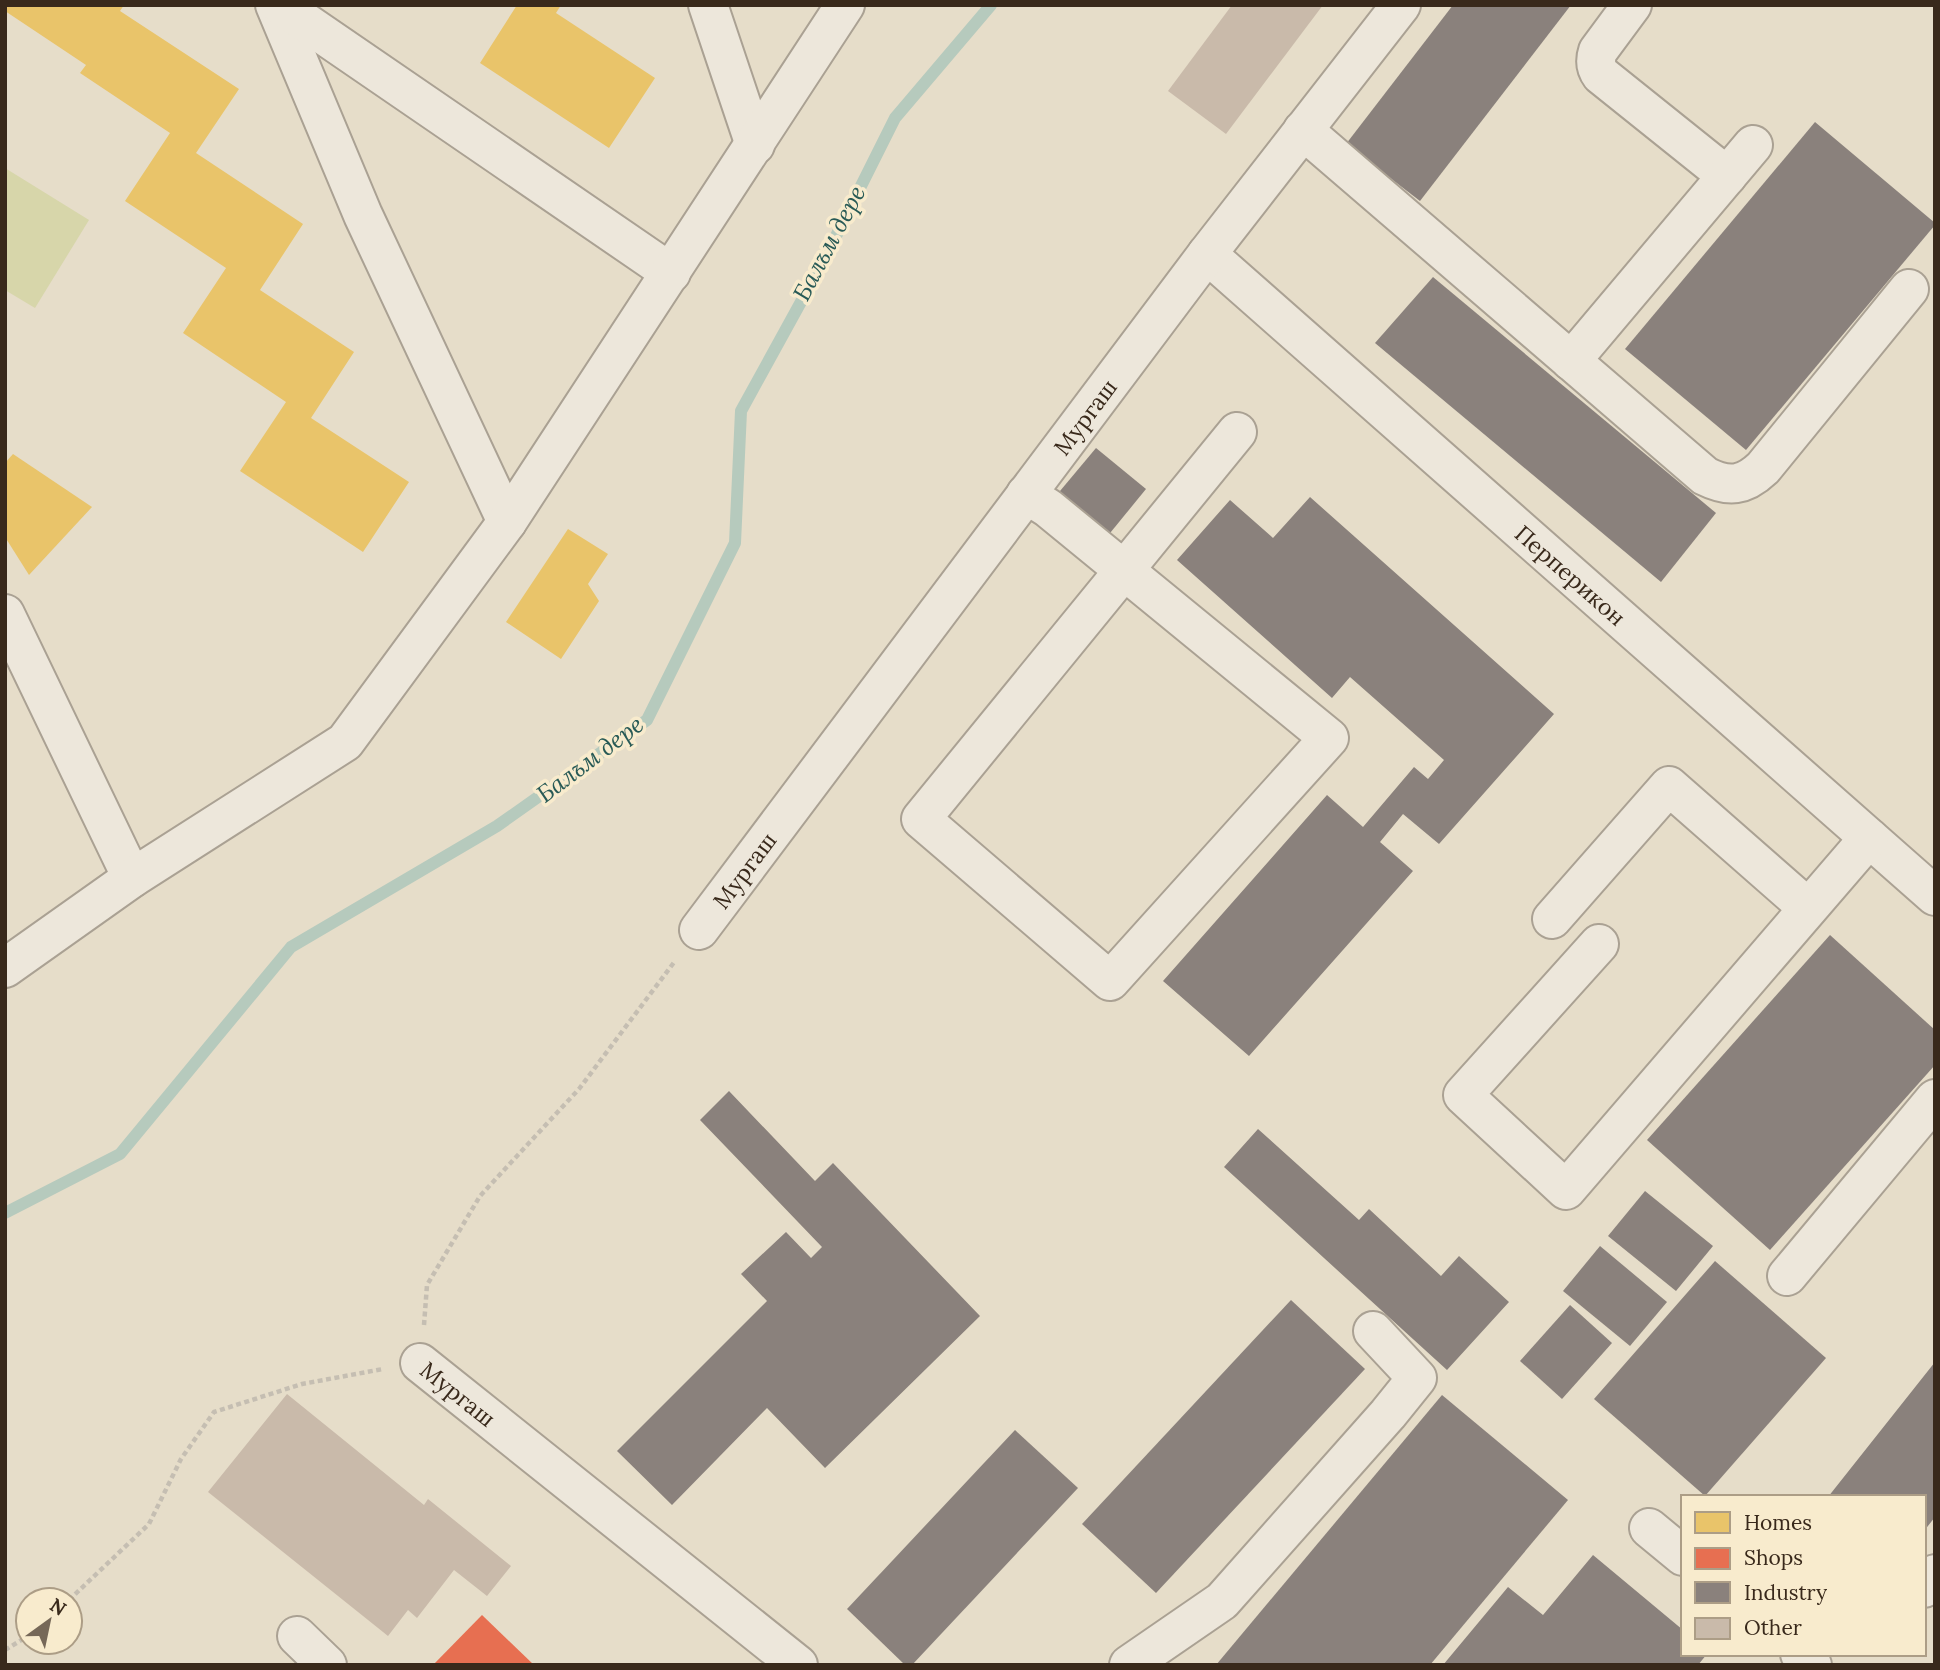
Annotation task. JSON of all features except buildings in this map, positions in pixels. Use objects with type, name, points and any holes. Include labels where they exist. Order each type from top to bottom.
[{"type":"street","points":[[277,5],[671,273]]},
{"type":"street","points":[[277,5],[358,204],[507,522]]},
{"type":"street","points":[[708,5],[755,145]]},
{"type":"street","points":[[5,968],[132,878],[345,741],[507,522],[845,5]]},
{"type":"street","name":"Мургаш","points":[[699,930],[1207,254],[1401,5]]},
{"type":"street","points":[[1632,5],[1598,51],[1597,69],[1727,177]]},
{"type":"street","points":[[1303,130],[1705,476],[1717,482],[1742,482],[1754,477],[1763,468],[1909,289]]},
{"type":"street","points":[[1572,361],[1753,145]]},
{"type":"street","name":"Перперикон","points":[[1207,254],[1935,896]]},
{"type":"street","points":[[1026,494],[1048,508],[1124,570],[1329,738],[1110,981],[922,819],[1124,570],[1237,432]]},
{"type":"street","points":[[5,614],[132,878]]},
{"type":"street","points":[[1552,919],[1669,786],[1808,908]]},
{"type":"street","points":[[1599,944],[1463,1095],[1566,1190],[1869,838]]},
{"type":"street","points":[[1787,1276],[1935,1099]]},
{"type":"street","points":[[1129,1665],[1222,1601],[1388,1415],[1417,1378],[1373,1331]]},
{"type":"street","name":"Мургаш","points":[[420,1363],[798,1665]]},
{"type":"street","points":[[1649,1528],[1681,1554]]},
{"type":"street","points":[[297,1636],[327,1665]]},
{"type":"path","name":"Мургаш","points":[[420,1363],[427,1285],[480,1196],[579,1089],[699,930]]},
{"type":"path","points":[[83,1586],[149,1524],[181,1459],[214,1412],[302,1384],[420,1363]]},
{"type":"green space","points":[[5,168],[89,220],[35,308],[5,290]]},
{"type":"waterway","name":"Балъм дере","points":[[5,1213],[120,1154],[291,947],[497,826],[647,720],[735,543],[741,411],[824,260],[895,118],[991,5]]}]
